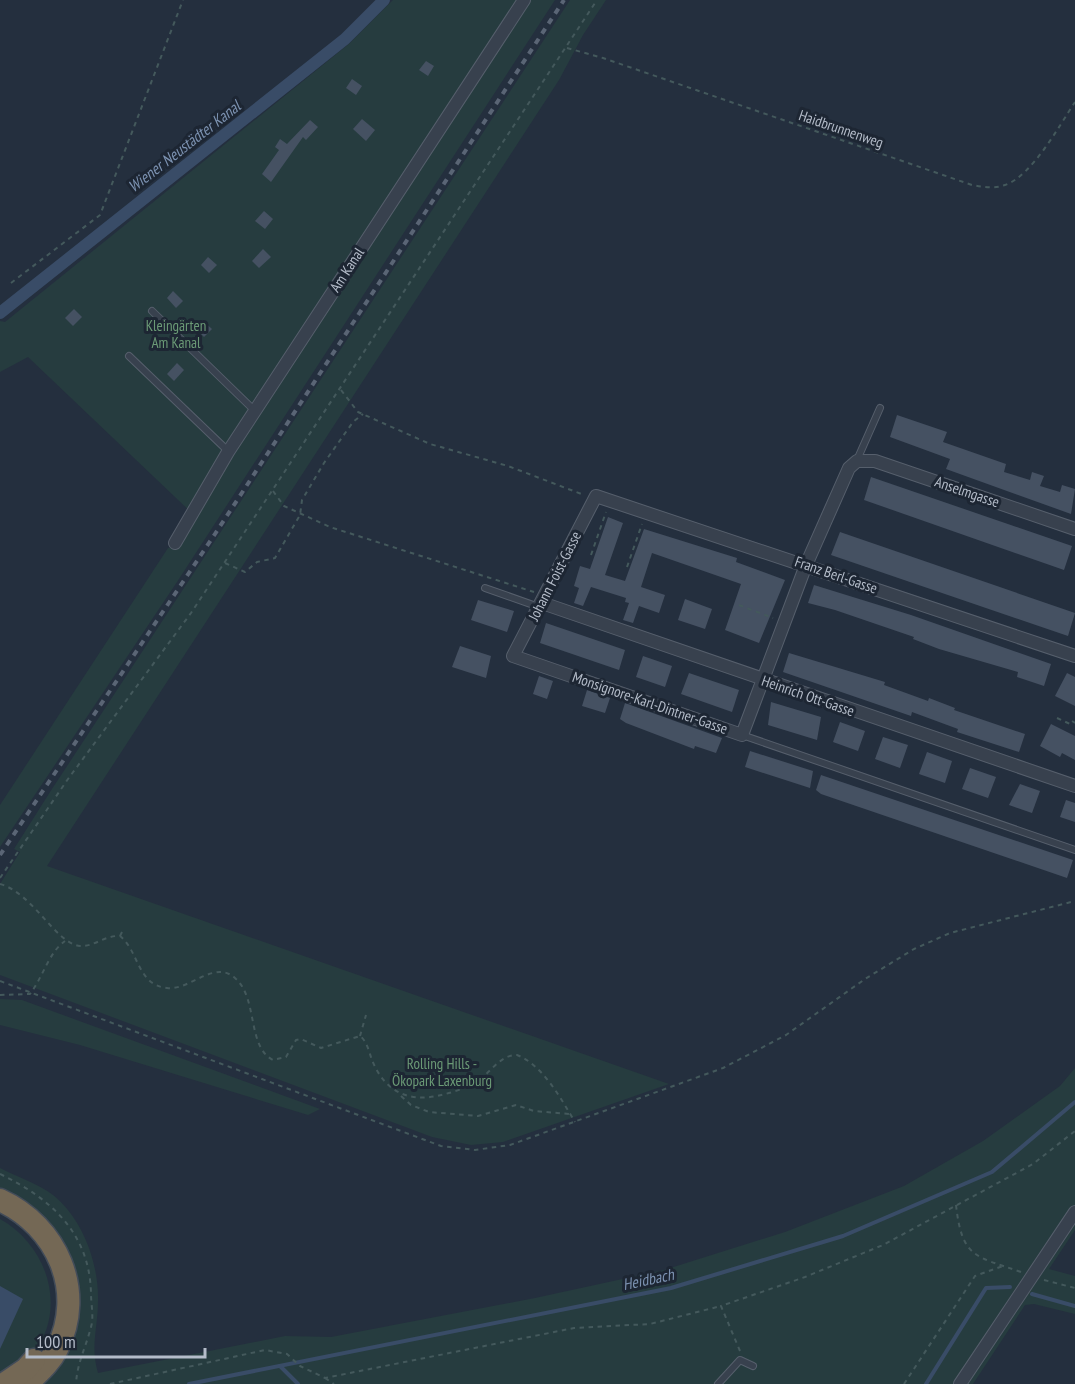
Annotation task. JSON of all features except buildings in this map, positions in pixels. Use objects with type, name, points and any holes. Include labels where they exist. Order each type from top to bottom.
[{"type":"highway","points":[[0,1200],[17,1208],[43,1231],[59,1255],[67,1282],[68,1311],[62,1338],[45,1366],[27,1384]]},
{"type":"highway","points":[[0,1214],[20,1225],[41,1247],[53,1273],[57,1295],[54,1322],[43,1347],[26,1370],[4,1384]]},
{"type":"street","name":"Am Kanal","points":[[175,543],[228,452],[524,0]]},
{"type":"street","name":"Anselmgasse","points":[[857,461],[874,461],[1075,529]]},
{"type":"street","name":"Monsignore-Karl-Dintner-Gasse","points":[[513,656],[742,735],[806,565],[849,468],[857,461]]},
{"type":"street","name":"Franz Berl-Gasse","points":[[596,496],[1075,656]]},
{"type":"street","name":"Johann Foist-Gasse","points":[[513,656],[596,496]]},
{"type":"street","name":"Heinrich Ott-Gasse","points":[[542,602],[763,681],[1075,786]]},
{"type":"street","points":[[960,1384],[1075,1212]]},
{"type":"lane","points":[[152,311],[255,411]]},
{"type":"lane","points":[[129,356],[228,452]]},
{"type":"lane","points":[[857,461],[880,408]]},
{"type":"lane","points":[[485,588],[542,602]]},
{"type":"lane","points":[[742,735],[1075,850]]},
{"type":"lane","points":[[718,1384],[740,1360],[753,1366]]},
{"type":"path","points":[[11,284],[100,215],[183,0]]},
{"type":"path","points":[[0,878],[68,779],[191,614],[597,0]]},
{"type":"path","name":"Haidbrunnenweg","points":[[567,48],[603,58],[972,185],[991,188],[1007,185],[1027,171],[1075,102]]},
{"type":"path","points":[[341,390],[348,402],[363,414],[430,444],[508,466],[586,496],[596,496]]},
{"type":"path","points":[[225,563],[245,572],[257,562],[275,558],[300,515],[302,500],[324,463],[352,422],[363,414]]},
{"type":"path","points":[[273,491],[284,506],[300,515],[542,602]]},
{"type":"path","points":[[591,555],[604,515],[612,501]]},
{"type":"path","points":[[627,567],[645,513]]},
{"type":"path","points":[[739,605],[786,623]]},
{"type":"path","points":[[1057,718],[1070,724],[1072,721],[1075,723]]},
{"type":"path","points":[[0,884],[27,899],[65,940],[85,946],[111,936],[120,936],[131,948],[145,977],[156,984],[168,988],[179,986],[220,972],[236,979],[247,997],[258,1042],[266,1056],[273,1060],[286,1057],[297,1040],[297,1034]]},
{"type":"path","points":[[0,981],[447,1147],[493,1148],[575,1122],[723,1068],[770,1045],[892,962],[950,933],[1075,901]]},
{"type":"path","points":[[120,936],[124,928]]},
{"type":"path","points":[[30,994],[43,977],[52,953],[65,940]]},
{"type":"path","points":[[0,995],[30,994]]},
{"type":"path","points":[[366,1015],[360,1036],[380,1075],[411,1105],[429,1112],[477,1116],[516,1105],[534,1111],[570,1114]]},
{"type":"path","points":[[297,1040],[307,1040],[321,1048],[360,1036]]},
{"type":"path","points":[[398,1094],[408,1098],[425,1097],[467,1087],[487,1074],[503,1058],[517,1055],[531,1063],[575,1122]]},
{"type":"path","points":[[325,1378],[574,1328],[650,1324],[721,1306],[806,1277],[883,1245],[1032,1164],[1075,1131]]},
{"type":"path","points":[[956,1205],[959,1226],[968,1248],[982,1260],[1075,1288]]},
{"type":"path","points":[[904,1384],[975,1276],[1003,1266]]},
{"type":"path","points":[[76,1384],[76,1368],[92,1325],[91,1288]]},
{"type":"path","points":[[721,1306],[741,1354],[740,1360]]},
{"type":"path","points":[[110,1384],[266,1350],[286,1354],[300,1366],[334,1384]]},
{"type":"green space","name":"Kleingärten Am Kanal","points":[[393,0],[555,0],[177,582],[0,847],[0,805],[168,548],[177,547],[196,517],[28,357],[0,372],[0,321],[5,322],[350,43]]},
{"type":"green space","name":"Rolling Hills - Ökopark Laxenburg","points":[[570,0],[606,0],[583,35],[559,80],[47,866],[669,1084],[503,1142],[471,1145],[432,1137],[0,975],[0,884],[20,852],[14,849],[50,792]]},
{"type":"green space","points":[[0,999],[22,1000],[320,1109],[308,1115],[80,1045],[0,1025]]},
{"type":"green space","points":[[1075,1068],[1075,1230],[1049,1269],[1075,1276],[1075,1314],[1034,1304],[1025,1305],[973,1384],[36,1384],[73,1280],[0,1195],[0,1168],[53,1195],[64,1205],[81,1229],[92,1258],[98,1287],[94,1345],[98,1373],[285,1336],[331,1337],[535,1298],[664,1270],[785,1232],[904,1186],[983,1141],[1060,1086]]},
{"type":"green space","points":[[0,1219],[17,1231],[41,1262],[48,1280],[51,1299],[44,1336],[33,1354],[22,1365],[0,1380]]},
{"type":"water","points":[[0,1286],[23,1299],[0,1349]]},
{"type":"waterway","name":"Wiener Neustädter Kanal","points":[[0,313],[345,39],[384,0]]},
{"type":"waterway","name":"Heidbach","points":[[189,1384],[671,1288],[843,1236],[992,1172],[1075,1102]]},
{"type":"waterway","points":[[926,1384],[986,1288],[1010,1287]]},
{"type":"waterway","points":[[1032,1294],[1075,1306]]},
{"type":"waterway","points":[[280,1366],[298,1384]]},
{"type":"railway","points":[[0,855],[215,534],[564,0]]}]
